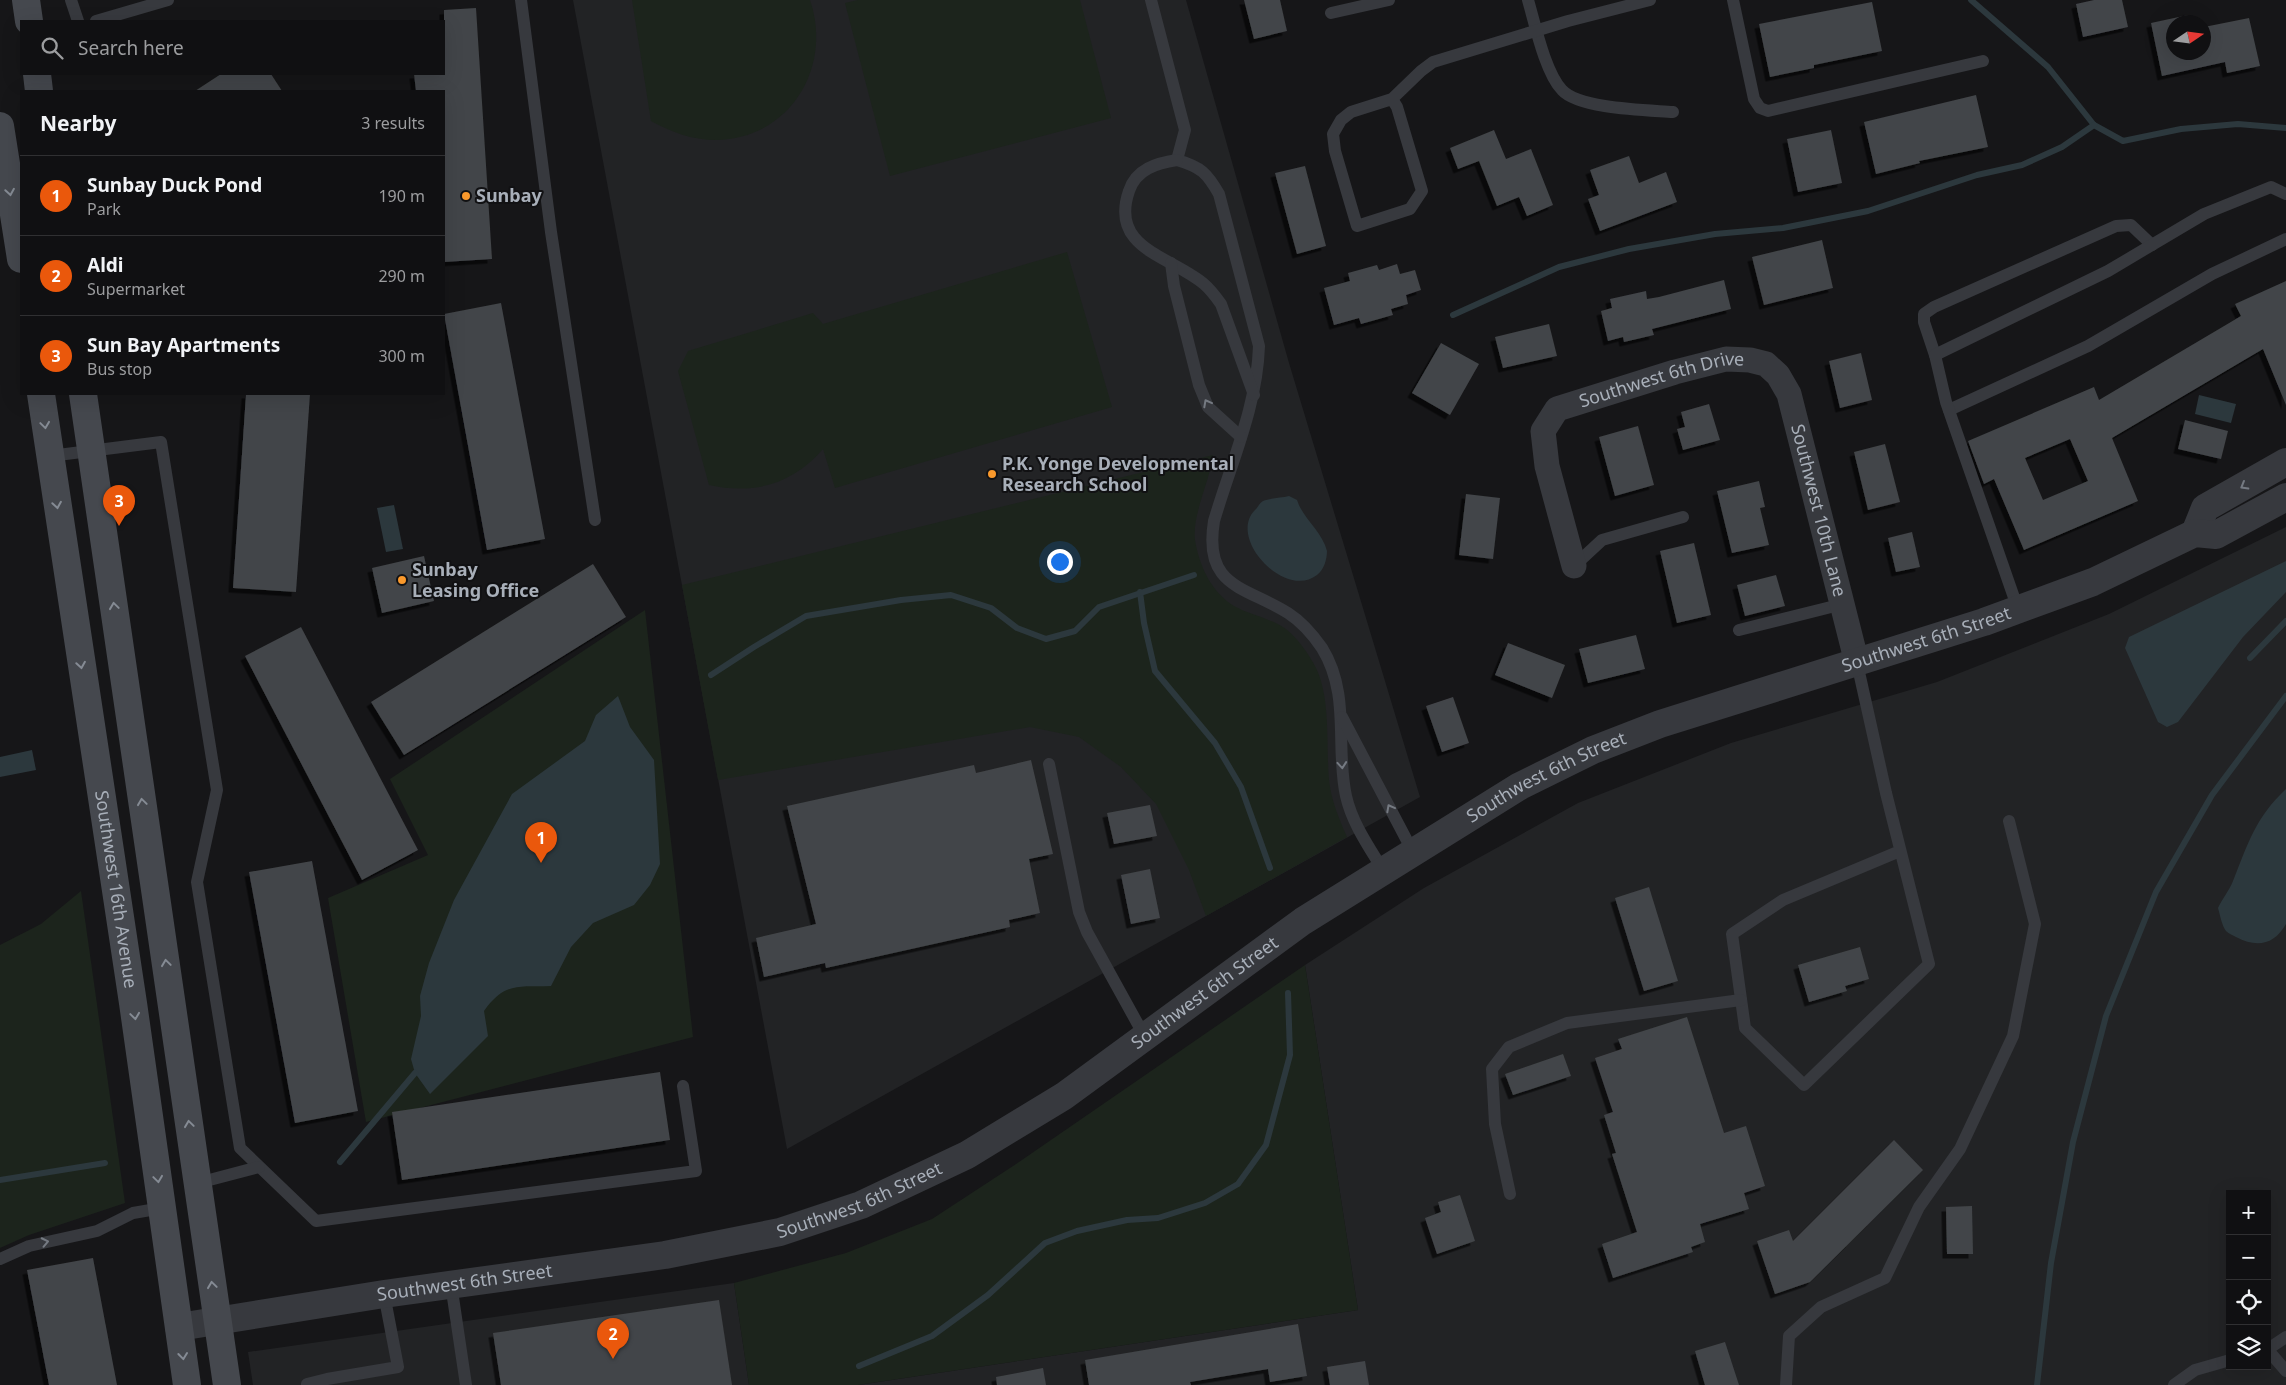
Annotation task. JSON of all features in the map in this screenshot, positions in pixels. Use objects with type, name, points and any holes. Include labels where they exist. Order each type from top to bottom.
[{"type":"main road","points":[[26,0],[29,20]]},
{"type":"main road","points":[[37,75],[39,90]]},
{"type":"main road","points":[[0,126],[20,254]]},
{"type":"main road","name":"Southwest 16th Avenue","points":[[41,395],[133,1003],[187,1385]]},
{"type":"main road","points":[[83,395],[227,1385]]},
{"type":"street","name":"Southwest 6th Drive","points":[[1574,566],[1547,466],[1543,431],[1557,409],[1675,372],[1726,359],[1750,360],[1766,364]]},
{"type":"street","name":"Southwest 10th Lane","points":[[1766,364],[1778,375],[1790,394],[1857,663]]},
{"type":"street","points":[[2194,533],[2205,508],[2286,462]]},
{"type":"street","name":"Southwest 6th Street","points":[[179,1327],[384,1294],[665,1254],[780,1232],[861,1204],[967,1155],[1064,1096],[1303,921],[1520,786],[1593,750],[1660,724],[1857,663],[2093,582],[2194,533],[2216,535],[2286,497]]},
{"type":"lane","points":[[71,0],[78,20]]},
{"type":"lane","points":[[99,20],[168,0]]},
{"type":"lane","points":[[520,0],[552,242],[595,520]]},
{"type":"lane","points":[[1151,0],[1185,130],[1178,160]]},
{"type":"lane","points":[[1330,12],[1390,0]]},
{"type":"lane","points":[[1528,0],[1552,76],[1562,90],[1573,99],[1589,103],[1673,112]]},
{"type":"lane","points":[[1392,99],[1397,107],[1422,191],[1410,209],[1356,226],[1335,152],[1333,134],[1341,120],[1351,112],[1392,99],[1421,71],[1434,62],[1537,30],[1650,0]]},
{"type":"lane","points":[[1733,0],[1754,99],[1760,108],[1768,110],[1983,61]]},
{"type":"lane","points":[[1254,395],[1221,304],[1203,283],[1148,251],[1130,231],[1126,202],[1131,185],[1140,173],[1158,163],[1178,160],[1193,165],[1208,174],[1219,194],[1258,346],[1258,369],[1254,395],[1214,521],[1212,542],[1216,564],[1224,576],[1236,587],[1288,613],[1312,635],[1330,665],[1338,687],[1342,717],[1340,739],[1346,797],[1358,827],[1383,870]]},
{"type":"lane","points":[[1935,355],[2108,271],[2204,214],[2271,187],[2286,194]]},
{"type":"lane","points":[[2018,609],[1949,410],[1935,355],[1924,322],[1924,314],[1934,307],[2116,226],[2131,225],[2152,245]]},
{"type":"lane","points":[[1949,410],[2088,346],[2212,274],[2286,239]]},
{"type":"lane","points":[[1171,263],[1180,313],[1199,385],[1208,407],[1241,437]]},
{"type":"lane","points":[[50,456],[161,442],[216,790],[197,882],[240,1148],[259,1167],[316,1221],[696,1171],[683,1086]]},
{"type":"lane","points":[[1574,566],[1602,540],[1683,517]]},
{"type":"lane","points":[[1739,630],[1843,604]]},
{"type":"lane","points":[[1857,663],[1900,851],[1929,964],[1804,1085],[1745,1028],[1732,934],[1783,900],[1900,851]]},
{"type":"lane","points":[[1342,717],[1413,852]]},
{"type":"lane","points":[[1049,764],[1079,912],[1087,932],[1145,1036]]},
{"type":"lane","points":[[1786,1385],[1789,1336],[1822,1307],[1885,1278],[1919,1207],[1960,1149],[2013,1036],[2035,924],[2009,821]]},
{"type":"lane","points":[[1510,1194],[1495,1124],[1492,1069],[1509,1048],[1566,1022],[1741,1000]]},
{"type":"lane","points":[[198,1183],[259,1167]]},
{"type":"lane","points":[[0,1259],[29,1246],[97,1231],[133,1213],[162,1208]]},
{"type":"lane","points":[[451,1284],[466,1385]]},
{"type":"lane","points":[[308,1384],[398,1367],[384,1294]]},
{"type":"lane","points":[[2271,1347],[2286,1337]]},
{"type":"lane","points":[[2271,1352],[2286,1370]]},
{"type":"lane","points":[[2174,1385],[2195,1370],[2226,1361]]},
{"type":"shaded area","name":"P.K. Yonge Developmental Research School","points":[[573,0],[1186,0],[1289,363],[1420,797],[787,1149]]},
{"type":"shaded area","points":[[632,0],[810,0],[816,25],[815,50],[810,73],[799,95],[784,113],[765,127],[742,136],[716,140],[699,139],[666,129],[651,121]]},
{"type":"shaded area","points":[[858,0],[1080,0],[1111,118],[890,176],[845,3]]},
{"type":"shaded area","points":[[1067,252],[1112,407],[835,488],[823,449],[799,471],[772,484],[742,489],[709,485],[678,371],[688,351],[813,313],[823,324]]},
{"type":"shaded area","points":[[2199,395],[2236,404],[2231,423],[2195,414]]},
{"type":"shaded area","points":[[1213,455],[1196,519],[1195,530],[1195,540],[1203,568],[1213,586],[1234,606],[1286,629],[1303,647],[1316,668],[1321,680],[1326,708],[1330,787],[1347,837],[1206,916],[1189,870],[1156,804],[1121,767],[1079,737],[1030,727],[718,780],[682,585]]},
{"type":"shaded area","points":[[1289,496],[1297,500],[1321,537],[1327,551],[1326,561],[1322,570],[1317,575],[1304,581],[1290,579],[1276,573],[1254,549],[1248,535],[1248,522],[1260,503],[1269,499]]},
{"type":"shaded area","points":[[394,505],[403,549],[386,552],[377,508]]},
{"type":"shaded area","points":[[2286,527],[2286,1385],[858,1385],[1358,1310],[1305,965],[1424,888],[1578,803],[1731,743],[1937,682],[2109,614]]},
{"type":"shaded area","points":[[2286,561],[2286,592],[2243,637],[2178,722],[2167,727],[2158,722],[2125,648],[2129,637]]},
{"type":"shaded area","points":[[645,610],[693,1037],[366,1122],[328,898],[428,855],[390,779]]},
{"type":"shaded area","points":[[618,696],[630,727],[654,760],[660,864],[650,885],[634,905],[593,923],[571,947],[551,986],[513,988],[499,995],[492,1002],[484,1011],[488,1036],[430,1094],[415,1073],[411,1059],[421,1016],[420,996],[429,963],[454,900],[512,794],[585,741],[596,715]]},
{"type":"shaded area","points":[[32,750],[36,770],[0,777],[0,757]]},
{"type":"shaded area","points":[[2286,789],[2286,924],[2270,940],[2251,943],[2226,931],[2218,908],[2231,885],[2248,843],[2260,821],[2275,800]]},
{"type":"shaded area","points":[[81,891],[125,1203],[29,1235],[0,1248],[0,945],[41,924]]},
{"type":"shaded area","points":[[1305,965],[1358,1310],[858,1385],[749,1385],[734,1283],[846,1253],[932,1219],[1019,1162]]},
{"type":"shaded area","points":[[734,1283],[749,1385],[253,1385],[248,1352]]},
{"type":"building","points":[[1244,0],[1280,0],[1287,31],[1254,39]]},
{"type":"building","points":[[2094,0],[2122,0],[2128,27],[2083,37],[2076,4]]},
{"type":"building","points":[[1872,2],[1882,51],[1814,65],[1814,68],[1770,77],[1759,24]]},
{"type":"building","name":"Sunbay","points":[[476,8],[492,259],[445,262],[445,90],[416,90],[414,75],[445,75],[444,10]]},
{"type":"building","points":[[2249,18],[2260,66],[2227,73],[2225,62],[2162,76],[2151,23],[2166,20],[2166,60],[2211,60],[2211,26]]},
{"type":"building","points":[[219,75],[272,75],[281,90],[197,90]]},
{"type":"building","points":[[1976,95],[1988,147],[1919,161],[1920,163],[1876,174],[1864,122]]},
{"type":"building","points":[[1494,130],[1506,159],[1531,149],[1553,205],[1527,216],[1519,197],[1497,206],[1479,161],[1458,169],[1450,148]]},
{"type":"building","points":[[1831,130],[1842,183],[1798,192],[1787,139]]},
{"type":"building","points":[[1629,156],[1639,183],[1666,172],[1677,202],[1600,231],[1588,199],[1599,195],[1590,170]]},
{"type":"building","points":[[1305,166],[1326,246],[1297,254],[1275,173]]},
{"type":"building","points":[[1822,240],[1833,288],[1764,305],[1752,257]]},
{"type":"building","points":[[1397,264],[1400,274],[1415,270],[1421,290],[1406,295],[1408,304],[1391,309],[1393,315],[1361,324],[1359,318],[1334,325],[1324,288],[1350,281],[1348,273],[1377,265],[1379,270]]},
{"type":"building","points":[[1724,280],[1731,309],[1652,329],[1654,335],[1624,342],[1623,337],[1608,341],[1601,311],[1612,308],[1610,299],[1646,291],[1647,299],[1659,297]]},
{"type":"building","points":[[2286,281],[2286,405],[2263,349],[2112,438],[2138,501],[2024,550],[1994,479],[1984,484],[1968,441],[2094,387],[2099,400],[2241,316],[2235,304]],"holes":[[[2070,439],[2088,481],[2043,500],[2025,458]]]},
{"type":"building","points":[[501,303],[545,539],[487,550],[445,314]]},
{"type":"building","points":[[1549,324],[1557,356],[1503,368],[1495,337]]},
{"type":"building","points":[[1441,343],[1479,364],[1450,415],[1412,393]]},
{"type":"building","points":[[1861,353],[1872,400],[1840,408],[1829,361]]},
{"type":"building","points":[[246,395],[310,395],[296,592],[233,588]]},
{"type":"building","points":[[1709,404],[1720,440],[1683,450],[1677,429],[1685,427],[1681,412]]},
{"type":"building","points":[[2185,420],[2228,431],[2221,459],[2178,449]]},
{"type":"building","points":[[1638,426],[1654,485],[1615,496],[1599,437]]},
{"type":"building","points":[[1885,444],[1900,502],[1868,510],[1854,452]]},
{"type":"building","points":[[1759,481],[1765,507],[1760,508],[1769,545],[1732,553],[1717,491]]},
{"type":"building","points":[[1466,494],[1500,498],[1493,559],[1459,555]]},
{"type":"building","points":[[1912,532],[1920,567],[1896,572],[1888,538]]},
{"type":"building","points":[[1694,543],[1711,615],[1677,623],[1660,551]]},
{"type":"building","name":"Sunbay Leasing Office","points":[[424,556],[434,601],[382,613],[372,568]]},
{"type":"building","points":[[593,564],[626,617],[404,755],[371,702]]},
{"type":"building","points":[[1776,575],[1785,606],[1745,616],[1737,585]]},
{"type":"building","points":[[301,627],[418,850],[362,880],[245,656]]},
{"type":"building","points":[[1636,635],[1645,669],[1588,683],[1579,649]]},
{"type":"building","points":[[1508,643],[1565,665],[1552,698],[1495,675]]},
{"type":"building","points":[[1453,697],[1469,743],[1442,752],[1426,706]]},
{"type":"building","points":[[1031,760],[1053,854],[1029,859],[1040,913],[1009,920],[1010,927],[826,968],[825,963],[764,977],[756,938],[816,924],[787,806],[974,765],[976,773]]},
{"type":"building","points":[[1150,805],[1157,836],[1114,844],[1107,813]]},
{"type":"building","points":[[312,861],[358,1111],[295,1123],[249,872]]},
{"type":"building","points":[[1150,869],[1160,918],[1131,924],[1121,875]]},
{"type":"building","points":[[1649,887],[1678,981],[1644,991],[1615,898]]},
{"type":"building","points":[[1860,947],[1869,979],[1845,986],[1847,991],[1809,1002],[1798,965]]},
{"type":"building","points":[[1687,1017],[1724,1133],[1746,1126],[1765,1186],[1744,1193],[1749,1209],[1700,1224],[1705,1242],[1691,1247],[1693,1252],[1613,1278],[1602,1244],[1637,1232],[1612,1154],[1616,1153],[1604,1115],[1613,1112],[1595,1058],[1622,1049],[1618,1039]]},
{"type":"building","points":[[1563,1054],[1571,1076],[1513,1095],[1505,1074]]},
{"type":"building","points":[[660,1072],[670,1140],[402,1180],[392,1112]]},
{"type":"building","points":[[1894,1140],[1923,1170],[1810,1282],[1775,1294],[1757,1241],[1789,1230],[1793,1241]]},
{"type":"building","points":[[1460,1195],[1475,1241],[1437,1254],[1425,1218],[1441,1212],[1438,1202]]},
{"type":"building","points":[[1972,1206],[1973,1254],[1947,1254],[1946,1207]]},
{"type":"building","points":[[93,1258],[117,1385],[49,1385],[27,1270]]},
{"type":"building","points":[[719,1300],[732,1385],[501,1385],[493,1333]]},
{"type":"building","points":[[1298,1324],[1307,1376],[1270,1382],[1268,1369],[1190,1382],[1191,1385],[1089,1385],[1085,1360]]},
{"type":"building","points":[[1725,1342],[1739,1385],[1705,1385],[1695,1351]]},
{"type":"building","points":[[1365,1361],[1369,1385],[1330,1385],[1327,1367]]},
{"type":"building","points":[[1043,1368],[1046,1385],[997,1385],[996,1377]]},
{"type":"waterway","points":[[1971,0],[2048,67],[2094,125],[2123,141],[2181,129],[2238,124],[2286,128]]},
{"type":"waterway","points":[[1453,315],[1559,267],[1629,249],[1715,234],[1783,228],[1868,211],[1977,175],[2022,165],[2062,147],[2094,125]]},
{"type":"waterway","points":[[711,675],[806,616],[901,600],[951,595],[991,608],[1017,628],[1046,639],[1075,631],[1099,607],[1194,575]]},
{"type":"waterway","points":[[1140,592],[1144,623],[1155,671],[1215,743],[1241,787],[1270,868]]},
{"type":"waterway","points":[[2250,658],[2286,621]]},
{"type":"waterway","points":[[2037,1385],[2051,1263],[2073,1142],[2106,1016],[2156,892],[2212,795],[2286,696]]},
{"type":"waterway","points":[[859,1366],[932,1336],[988,1295],[1045,1243],[1077,1231],[1127,1220],[1158,1218],[1205,1203],[1238,1184],[1266,1145],[1290,1055],[1288,993]]},
{"type":"waterway","points":[[340,1162],[415,1073]]},
{"type":"waterway","points":[[0,1180],[105,1163]]},
{"type":"place","name":"Sunbay","points":[[466,196]]},
{"type":"place","name":"P.K. Yonge Developmental Research School","points":[[992,474]]},
{"type":"place","name":"Sun Bay Apartments","points":[[119,526]]},
{"type":"place","name":"Sunbay Leasing Office","points":[[402,580]]},
{"type":"place","name":"Sunbay Duck Pond","points":[[541,863]]},
{"type":"place","name":"Aldi","points":[[613,1359]]}]
